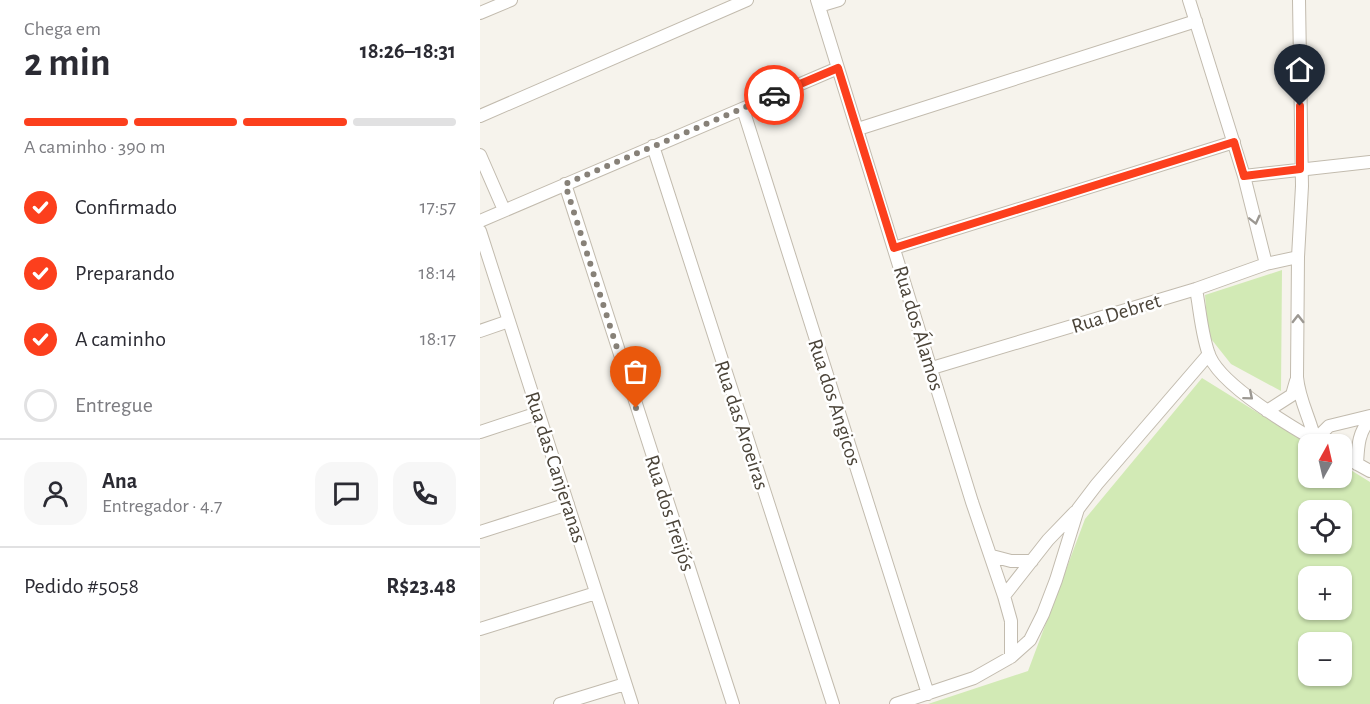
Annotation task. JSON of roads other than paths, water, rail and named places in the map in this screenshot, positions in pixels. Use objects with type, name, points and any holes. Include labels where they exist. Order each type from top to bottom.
[{"type":"street","points":[[480,13],[511,0]]},
{"type":"street","points":[[480,116],[747,0]]},
{"type":"street","points":[[818,3],[839,0]]},
{"type":"street","points":[[1189,0],[1244,176],[1266,264]]},
{"type":"street","points":[[1299,0],[1302,186],[1298,257],[1298,392],[1315,434]]},
{"type":"street","name":"Rua dos Álamos","points":[[818,3],[972,502],[1004,596],[1011,621],[1011,657]]},
{"type":"street","points":[[858,129],[1196,21]]},
{"type":"street","points":[[480,221],[838,68]]},
{"type":"street","name":"Rua dos Angicos","points":[[743,109],[928,694]]},
{"type":"street","points":[[894,248],[1234,142]]},
{"type":"street","name":"Rua das Aroeiras","points":[[653,146],[833,704]]},
{"type":"street","points":[[480,155],[504,210]]},
{"type":"street","points":[[1244,176],[1370,162]]},
{"type":"street","name":"Rua dos Freijós","points":[[565,184],[733,704]]},
{"type":"street","name":"Rua das Canjeranas","points":[[480,231],[632,704]]},
{"type":"street","name":"Rua Debret","points":[[932,368],[1196,289],[1266,264],[1298,257]]},
{"type":"street","points":[[1196,289],[1209,354],[1215,368],[1267,411],[1305,434]]},
{"type":"street","points":[[480,331],[509,321]]},
{"type":"street","points":[[1004,596],[1048,540],[1078,509],[1209,354]]},
{"type":"street","points":[[1267,411],[1292,395],[1298,377]]},
{"type":"street","points":[[480,432],[538,413]]},
{"type":"street","points":[[1324,434],[1329,426],[1370,418]]},
{"type":"street","points":[[1357,464],[1359,440],[1370,418]]},
{"type":"street","points":[[1352,461],[1370,471]]},
{"type":"street","points":[[480,532],[568,504]]},
{"type":"street","points":[[896,704],[974,678],[1011,657],[1030,640],[1056,580],[1078,509]]},
{"type":"street","points":[[992,556],[1011,561],[1032,561]]},
{"type":"street","points":[[480,629],[596,593]]},
{"type":"street","points":[[560,704],[625,684]]}]
